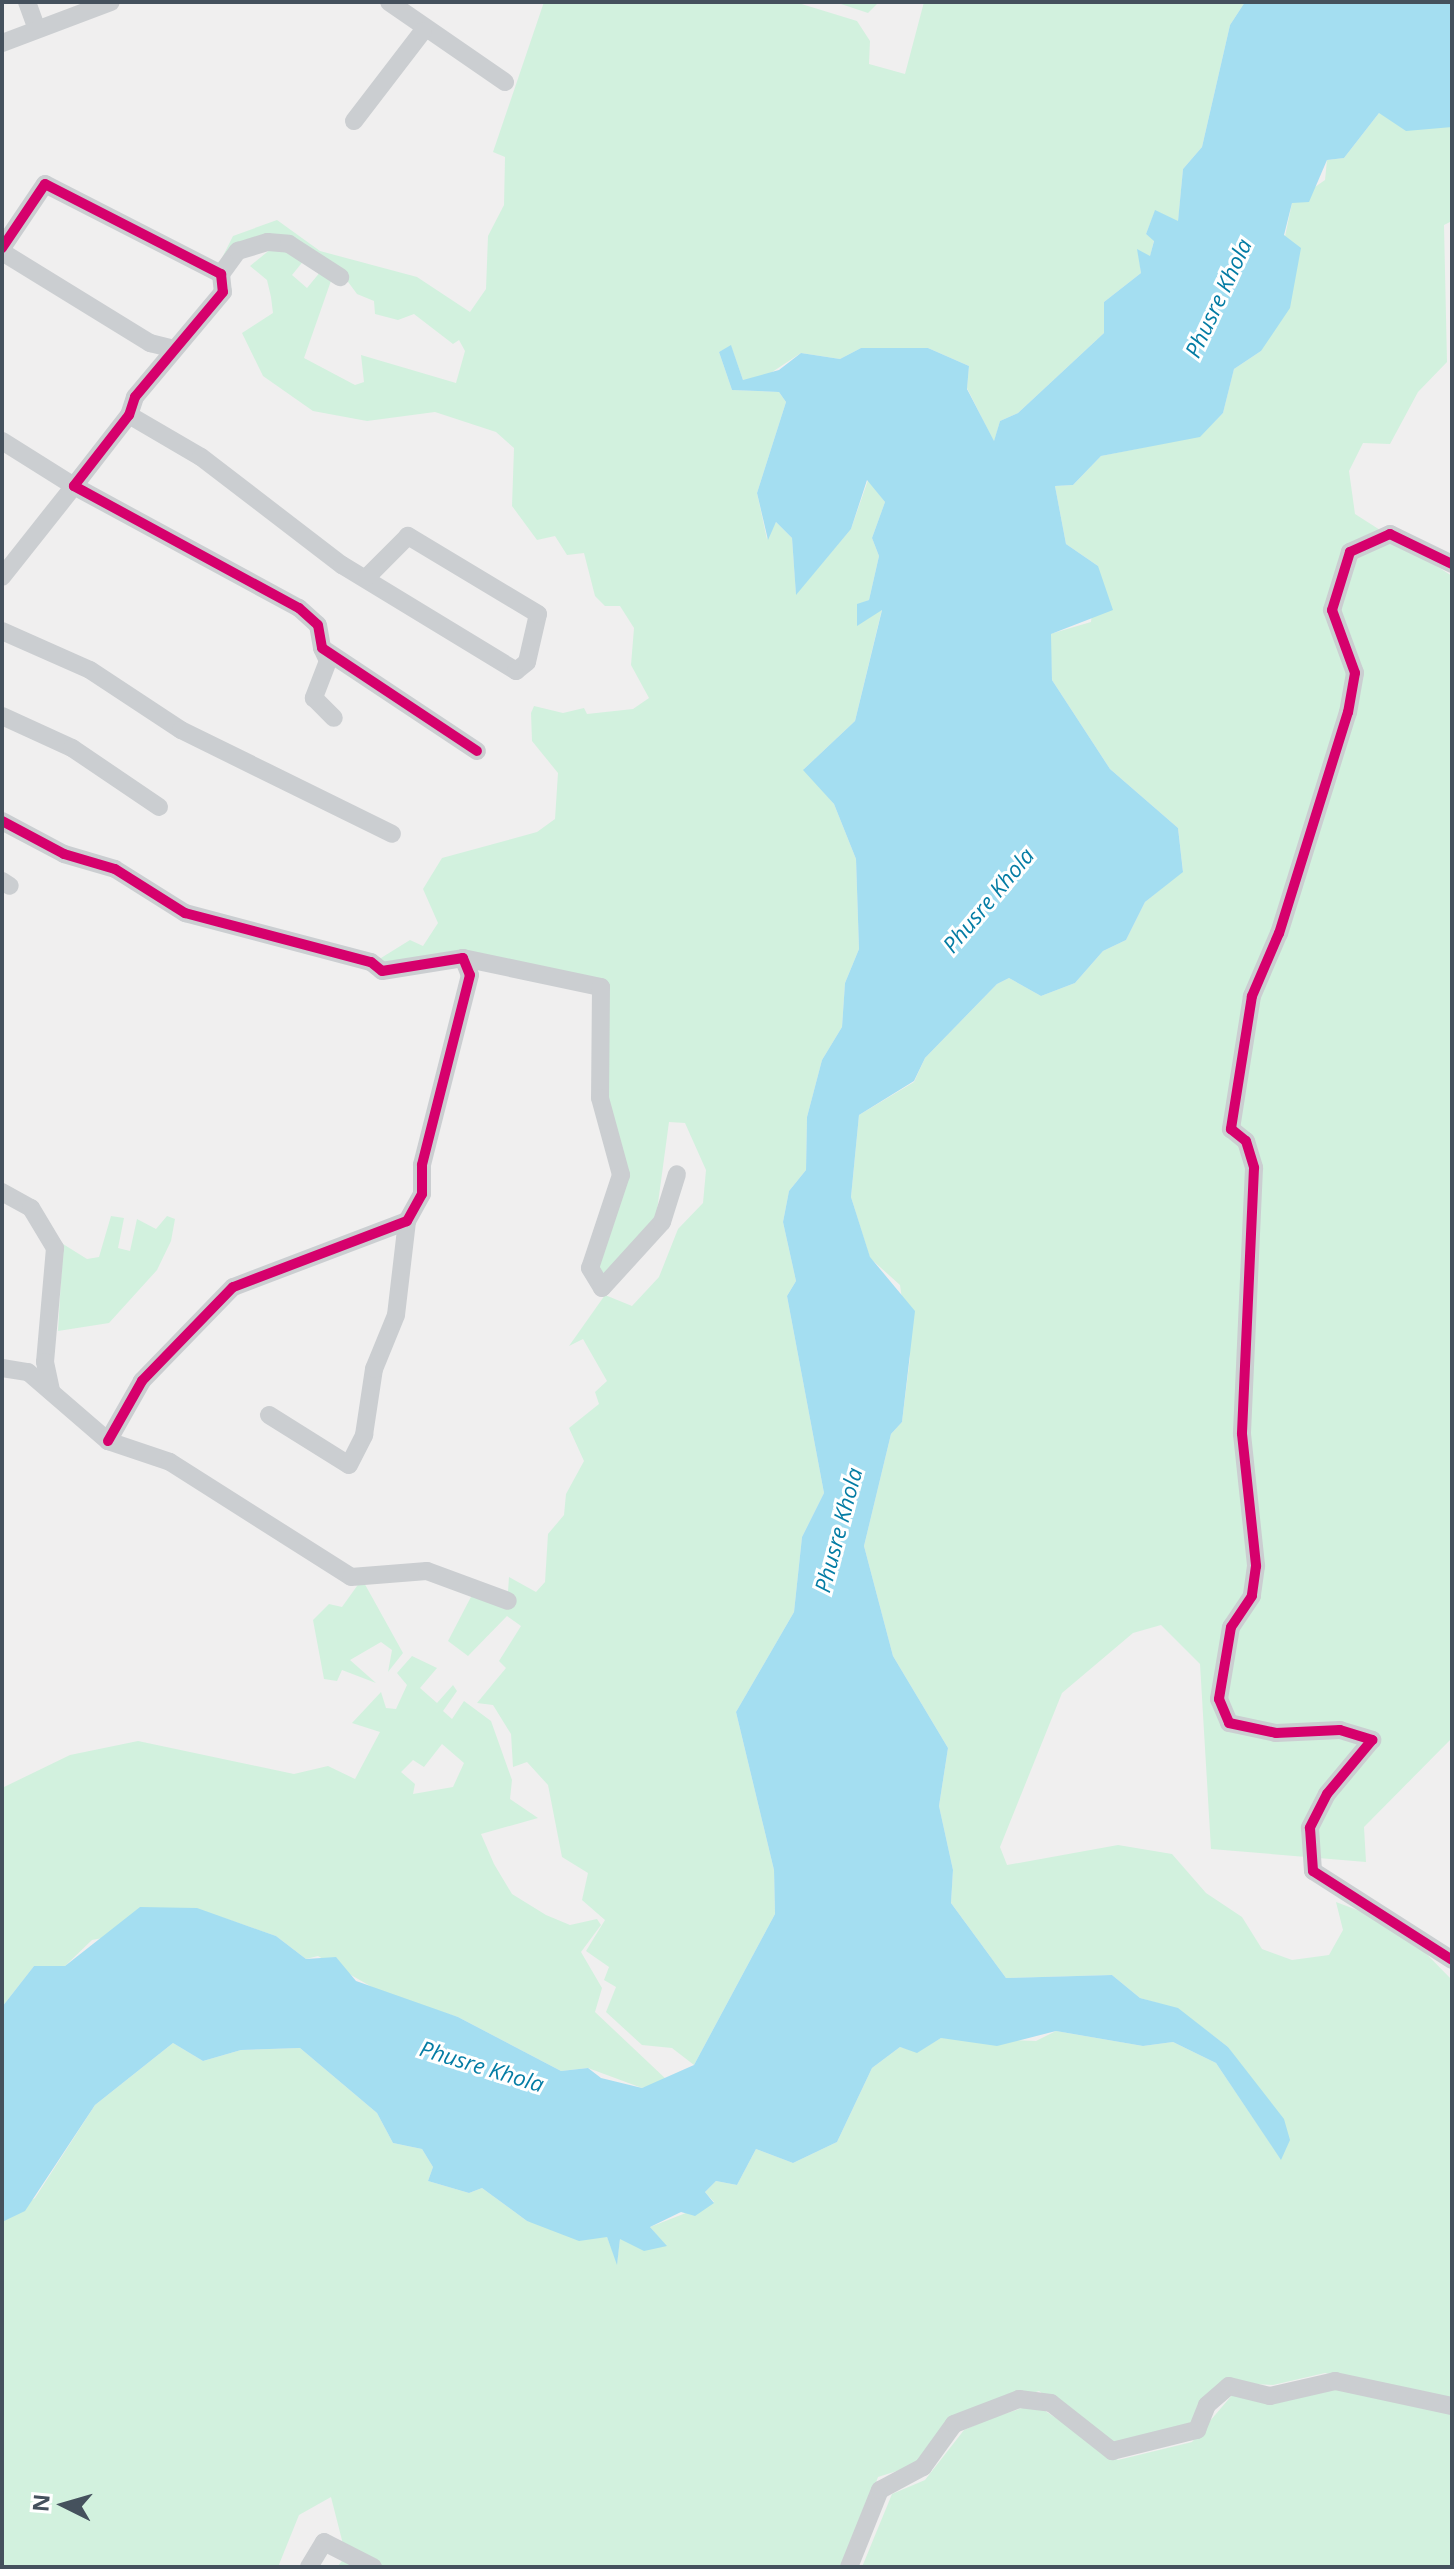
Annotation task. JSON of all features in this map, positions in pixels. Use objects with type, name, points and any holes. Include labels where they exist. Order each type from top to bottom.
[{"type":"street","points":[[27,2],[37,29]]},
{"type":"street","points":[[5,39],[111,2]]},
{"type":"street","points":[[389,2],[423,31],[505,82]]},
{"type":"street","points":[[354,121],[423,31]]},
{"type":"street","points":[[174,349],[150,343],[2,250],[45,184],[221,274]]},
{"type":"street","points":[[2,577],[129,415],[135,397],[223,292],[221,274],[238,251],[268,242],[289,244],[340,277]]},
{"type":"street","points":[[129,415],[175,439],[367,577],[516,671],[527,662],[538,614],[408,536],[367,577]]},
{"type":"street","points":[[2,441],[74,486],[299,608],[318,625],[328,661],[314,698],[334,718]]},
{"type":"street","points":[[1452,564],[1390,534],[1350,552],[1332,610],[1355,673],[1348,712],[1279,933],[1252,996],[1231,1129],[1246,1141],[1254,1168],[1242,1434],[1256,1566],[1252,1596],[1231,1627],[1219,1699],[1229,1723],[1276,1733],[1340,1730],[1372,1740],[1327,1794],[1310,1828],[1313,1871],[1452,1960]]},
{"type":"street","points":[[2,631],[90,670],[181,730],[392,834]]},
{"type":"street","points":[[322,648],[477,751]]},
{"type":"street","points":[[2,716],[72,748],[159,807]]},
{"type":"street","points":[[2,821],[64,854],[115,869],[185,913],[269,938],[371,962],[382,971],[463,958],[601,987],[600,1098],[621,1175],[590,1268],[602,1288],[662,1222],[677,1174]]},
{"type":"street","points":[[269,1415],[349,1465],[364,1435],[374,1369],[396,1315],[407,1221],[422,1194],[422,1165],[470,975],[463,958]]},
{"type":"street","points":[[2,1192],[31,1208],[55,1248],[45,1362],[51,1391]]},
{"type":"street","points":[[108,1441],[142,1381],[233,1287],[407,1221]]},
{"type":"street","points":[[2,1368],[28,1372],[108,1441],[170,1462],[351,1577],[427,1571],[508,1601]]},
{"type":"street","points":[[849,2567],[880,2490],[923,2467],[954,2424],[1019,2399],[1051,2403],[1112,2451],[1197,2430],[1207,2405],[1229,2386],[1270,2396],[1335,2381],[1452,2406]]},
{"type":"street","points":[[309,2567],[324,2542],[373,2567]]},
{"type":"green space","points":[[544,2],[795,2],[857,21],[870,41],[869,64],[905,74],[924,2],[1245,2],[1230,25],[1202,147],[1183,169],[1178,222],[1155,211],[1146,234],[1154,240],[1150,257],[1138,250],[1141,273],[1104,302],[1104,333],[1018,413],[1000,421],[994,442],[967,388],[969,366],[928,348],[861,348],[840,359],[801,353],[763,378],[743,380],[731,346],[719,352],[732,390],[779,392],[786,402],[757,493],[767,539],[776,522],[792,538],[796,594],[851,529],[868,480],[885,502],[872,538],[879,556],[869,600],[857,605],[857,625],[882,609],[855,721],[804,769],[834,804],[856,859],[859,949],[845,983],[842,1027],[822,1060],[807,1117],[806,1170],[789,1191],[783,1222],[796,1281],[787,1296],[824,1493],[802,1537],[794,1612],[736,1712],[774,1870],[775,1914],[694,2065],[672,2048],[642,2045],[606,2012],[616,1987],[604,1980],[609,1967],[586,1951],[605,1920],[582,1900],[588,1873],[562,1857],[548,1785],[527,1762],[513,1767],[511,1734],[493,1705],[477,1703],[506,1668],[499,1661],[521,1626],[507,1616],[468,1656],[448,1641],[473,1593],[507,1606],[509,1577],[536,1592],[545,1582],[548,1534],[564,1515],[566,1494],[584,1461],[569,1428],[599,1404],[595,1392],[607,1381],[583,1339],[569,1346],[605,1295],[632,1306],[659,1277],[678,1229],[703,1203],[706,1170],[685,1123],[669,1122],[656,1218],[603,1275],[596,1260],[624,1175],[602,1089],[609,984],[468,952],[385,962],[372,960],[348,947],[381,958],[410,940],[423,946],[438,923],[423,889],[442,858],[537,832],[555,819],[558,773],[532,741],[531,713],[534,706],[563,713],[584,708],[587,714],[633,709],[649,698],[631,665],[634,628],[620,606],[605,606],[595,596],[584,553],[567,555],[555,536],[537,540],[512,506],[514,448],[496,432],[435,412],[367,421],[313,411],[263,376],[242,333],[273,313],[267,280],[250,266],[277,244],[305,259],[292,275],[307,288],[321,271],[332,278],[304,358],[355,385],[364,382],[361,355],[456,383],[465,351],[459,340],[453,344],[414,314],[398,320],[375,314],[374,301],[357,294],[343,275],[280,237],[240,243],[217,268],[233,236],[277,220],[320,251],[417,277],[470,312],[486,289],[488,236],[504,205],[505,157],[493,152]]},
{"type":"green space","points":[[835,2],[879,2],[868,13]]},
{"type":"green space","points":[[1379,113],[1452,127],[1452,221],[1444,225],[1447,362],[1418,392],[1390,444],[1363,443],[1349,471],[1355,514],[1452,576],[1452,1738],[1364,1827],[1366,1862],[1211,1849],[1200,1664],[1161,1625],[1133,1633],[1062,1693],[1000,1847],[1007,1865],[1118,1845],[1172,1854],[1206,1893],[1242,1917],[1262,1949],[1292,1960],[1329,1955],[1343,1930],[1336,1902],[1399,1926],[1452,1980],[1452,2400],[1325,2373],[1273,2385],[1223,2382],[1197,2425],[1112,2444],[1039,2391],[948,2422],[916,2465],[878,2477],[844,2567],[337,2567],[346,2556],[331,2497],[299,2515],[278,2567],[2,2567],[2,2222],[35,2198],[95,2105],[173,2043],[203,2061],[241,2050],[300,2048],[377,2113],[393,2143],[422,2149],[433,2167],[428,2181],[469,2193],[482,2188],[527,2221],[607,2237],[617,2263],[620,2239],[666,2246],[650,2227],[714,2202],[705,2192],[716,2181],[737,2185],[756,2149],[793,2163],[837,2142],[872,2068],[900,2047],[917,2052],[941,2038],[1036,2041],[1056,2031],[1143,2046],[1173,2042],[1216,2063],[1281,2159],[1252,2083],[1228,2047],[1178,2009],[1140,1998],[1112,1975],[1006,1978],[951,1903],[953,1870],[939,1806],[948,1748],[893,1656],[864,1546],[891,1434],[902,1422],[910,1358],[900,1285],[870,1258],[851,1197],[859,1115],[914,1082],[925,1058],[997,984],[1009,978],[1041,996],[1075,983],[1103,951],[1126,940],[1145,902],[1183,871],[1178,828],[1110,769],[1052,680],[1050,634],[1091,622],[1098,566],[1066,544],[1055,486],[1073,485],[1101,456],[1200,436],[1223,413],[1234,369],[1261,351],[1292,203],[1325,180],[1327,160],[1344,158]]},
{"type":"green space","points":[[111,1216],[124,1218],[118,1248],[130,1251],[137,1219],[156,1229],[167,1216],[175,1219],[171,1241],[157,1270],[109,1323],[58,1331],[63,1244],[87,1259],[99,1257]]},
{"type":"green space","points":[[362,1579],[403,1653],[388,1672],[392,1650],[381,1642],[350,1660],[376,1683],[342,1670],[337,1681],[324,1679],[313,1620],[329,1604],[342,1607]]},
{"type":"green space","points":[[412,1656],[437,1668],[420,1688],[437,1703],[453,1685],[457,1691],[443,1711],[452,1719],[464,1701],[491,1721],[512,1780],[510,1799],[538,1818],[481,1834],[494,1864],[512,1894],[546,1915],[570,1925],[597,1919],[601,1925],[581,1952],[602,1988],[595,2012],[667,2080],[642,2088],[588,2068],[561,2071],[458,2017],[384,1994],[318,1956],[306,1959],[276,1936],[218,1916],[92,1940],[65,1966],[34,1966],[2,2007],[2,1788],[70,1755],[138,1741],[294,1774],[328,1766],[355,1779],[380,1732],[352,1723],[381,1692],[386,1708],[396,1709],[407,1685],[397,1673]],"holes":[[[442,1744],[464,1763],[453,1787],[413,1794],[415,1784],[401,1772],[413,1760],[424,1767]]]},
{"type":"green space","points":[[1324,2385],[1452,2410],[1452,2567],[862,2567],[892,2494],[925,2480],[964,2430],[994,2417],[1035,2404],[1118,2460],[1192,2442],[1233,2394]]},
{"type":"water","name":"Phusre Khola","points":[[1245,2],[1452,2],[1452,127],[1406,131],[1379,113],[1344,158],[1327,160],[1309,202],[1292,203],[1284,235],[1301,248],[1290,308],[1261,351],[1234,369],[1223,413],[1200,437],[1101,456],[1073,485],[1055,486],[1066,544],[1098,566],[1113,610],[1051,634],[1052,680],[1110,769],[1178,828],[1183,872],[1145,902],[1126,940],[1103,951],[1075,983],[1041,996],[1009,978],[997,984],[925,1058],[914,1081],[859,1115],[851,1197],[870,1257],[915,1311],[902,1422],[891,1434],[864,1546],[893,1656],[948,1748],[939,1806],[953,1870],[951,1903],[1006,1978],[1112,1975],[1140,1998],[1178,2008],[1228,2047],[1284,2119],[1290,2140],[1281,2160],[1216,2063],[1173,2042],[1143,2046],[1056,2031],[997,2046],[941,2038],[917,2053],[900,2047],[872,2068],[837,2142],[793,2163],[756,2149],[737,2185],[716,2181],[705,2192],[714,2203],[695,2216],[681,2212],[650,2227],[667,2246],[644,2251],[620,2239],[617,2265],[607,2237],[579,2241],[527,2221],[482,2188],[469,2193],[428,2181],[433,2167],[422,2149],[393,2143],[377,2113],[300,2048],[241,2050],[203,2061],[173,2043],[95,2105],[25,2211],[2,2222],[2,2007],[34,1966],[65,1966],[140,1907],[197,1908],[276,1936],[306,1959],[336,1957],[356,1981],[458,2017],[561,2071],[588,2068],[601,2078],[642,2088],[694,2065],[775,1914],[774,1870],[736,1712],[794,1612],[802,1537],[824,1493],[787,1296],[796,1281],[783,1222],[789,1191],[806,1170],[807,1117],[822,1060],[842,1027],[845,983],[859,949],[856,859],[834,804],[803,770],[855,721],[882,610],[857,626],[857,604],[869,600],[879,556],[872,538],[885,502],[867,480],[851,529],[796,595],[792,538],[776,522],[768,540],[757,493],[786,402],[779,392],[732,390],[719,352],[731,345],[743,380],[779,370],[801,353],[840,359],[861,348],[928,348],[969,366],[967,389],[994,441],[1000,421],[1018,413],[1104,333],[1104,302],[1141,273],[1137,249],[1150,256],[1154,241],[1146,234],[1155,210],[1178,221],[1183,169],[1202,147],[1230,25]]},
{"type":"cycle path","points":[[2,248],[45,184],[221,274],[223,292],[135,397],[129,415],[74,486],[299,608],[318,625],[322,648],[477,751]]},
{"type":"cycle path","points":[[1452,564],[1390,534],[1350,552],[1332,610],[1355,673],[1348,712],[1279,933],[1252,996],[1231,1129],[1246,1141],[1254,1168],[1242,1434],[1256,1566],[1252,1596],[1231,1627],[1219,1699],[1229,1723],[1276,1733],[1340,1730],[1372,1740],[1327,1794],[1310,1828],[1313,1871],[1452,1960]]},
{"type":"cycle path","points":[[2,821],[64,854],[115,869],[185,913],[371,962],[382,971],[463,958],[470,975],[422,1165],[422,1194],[407,1221],[233,1287],[142,1381],[108,1441]]}]
